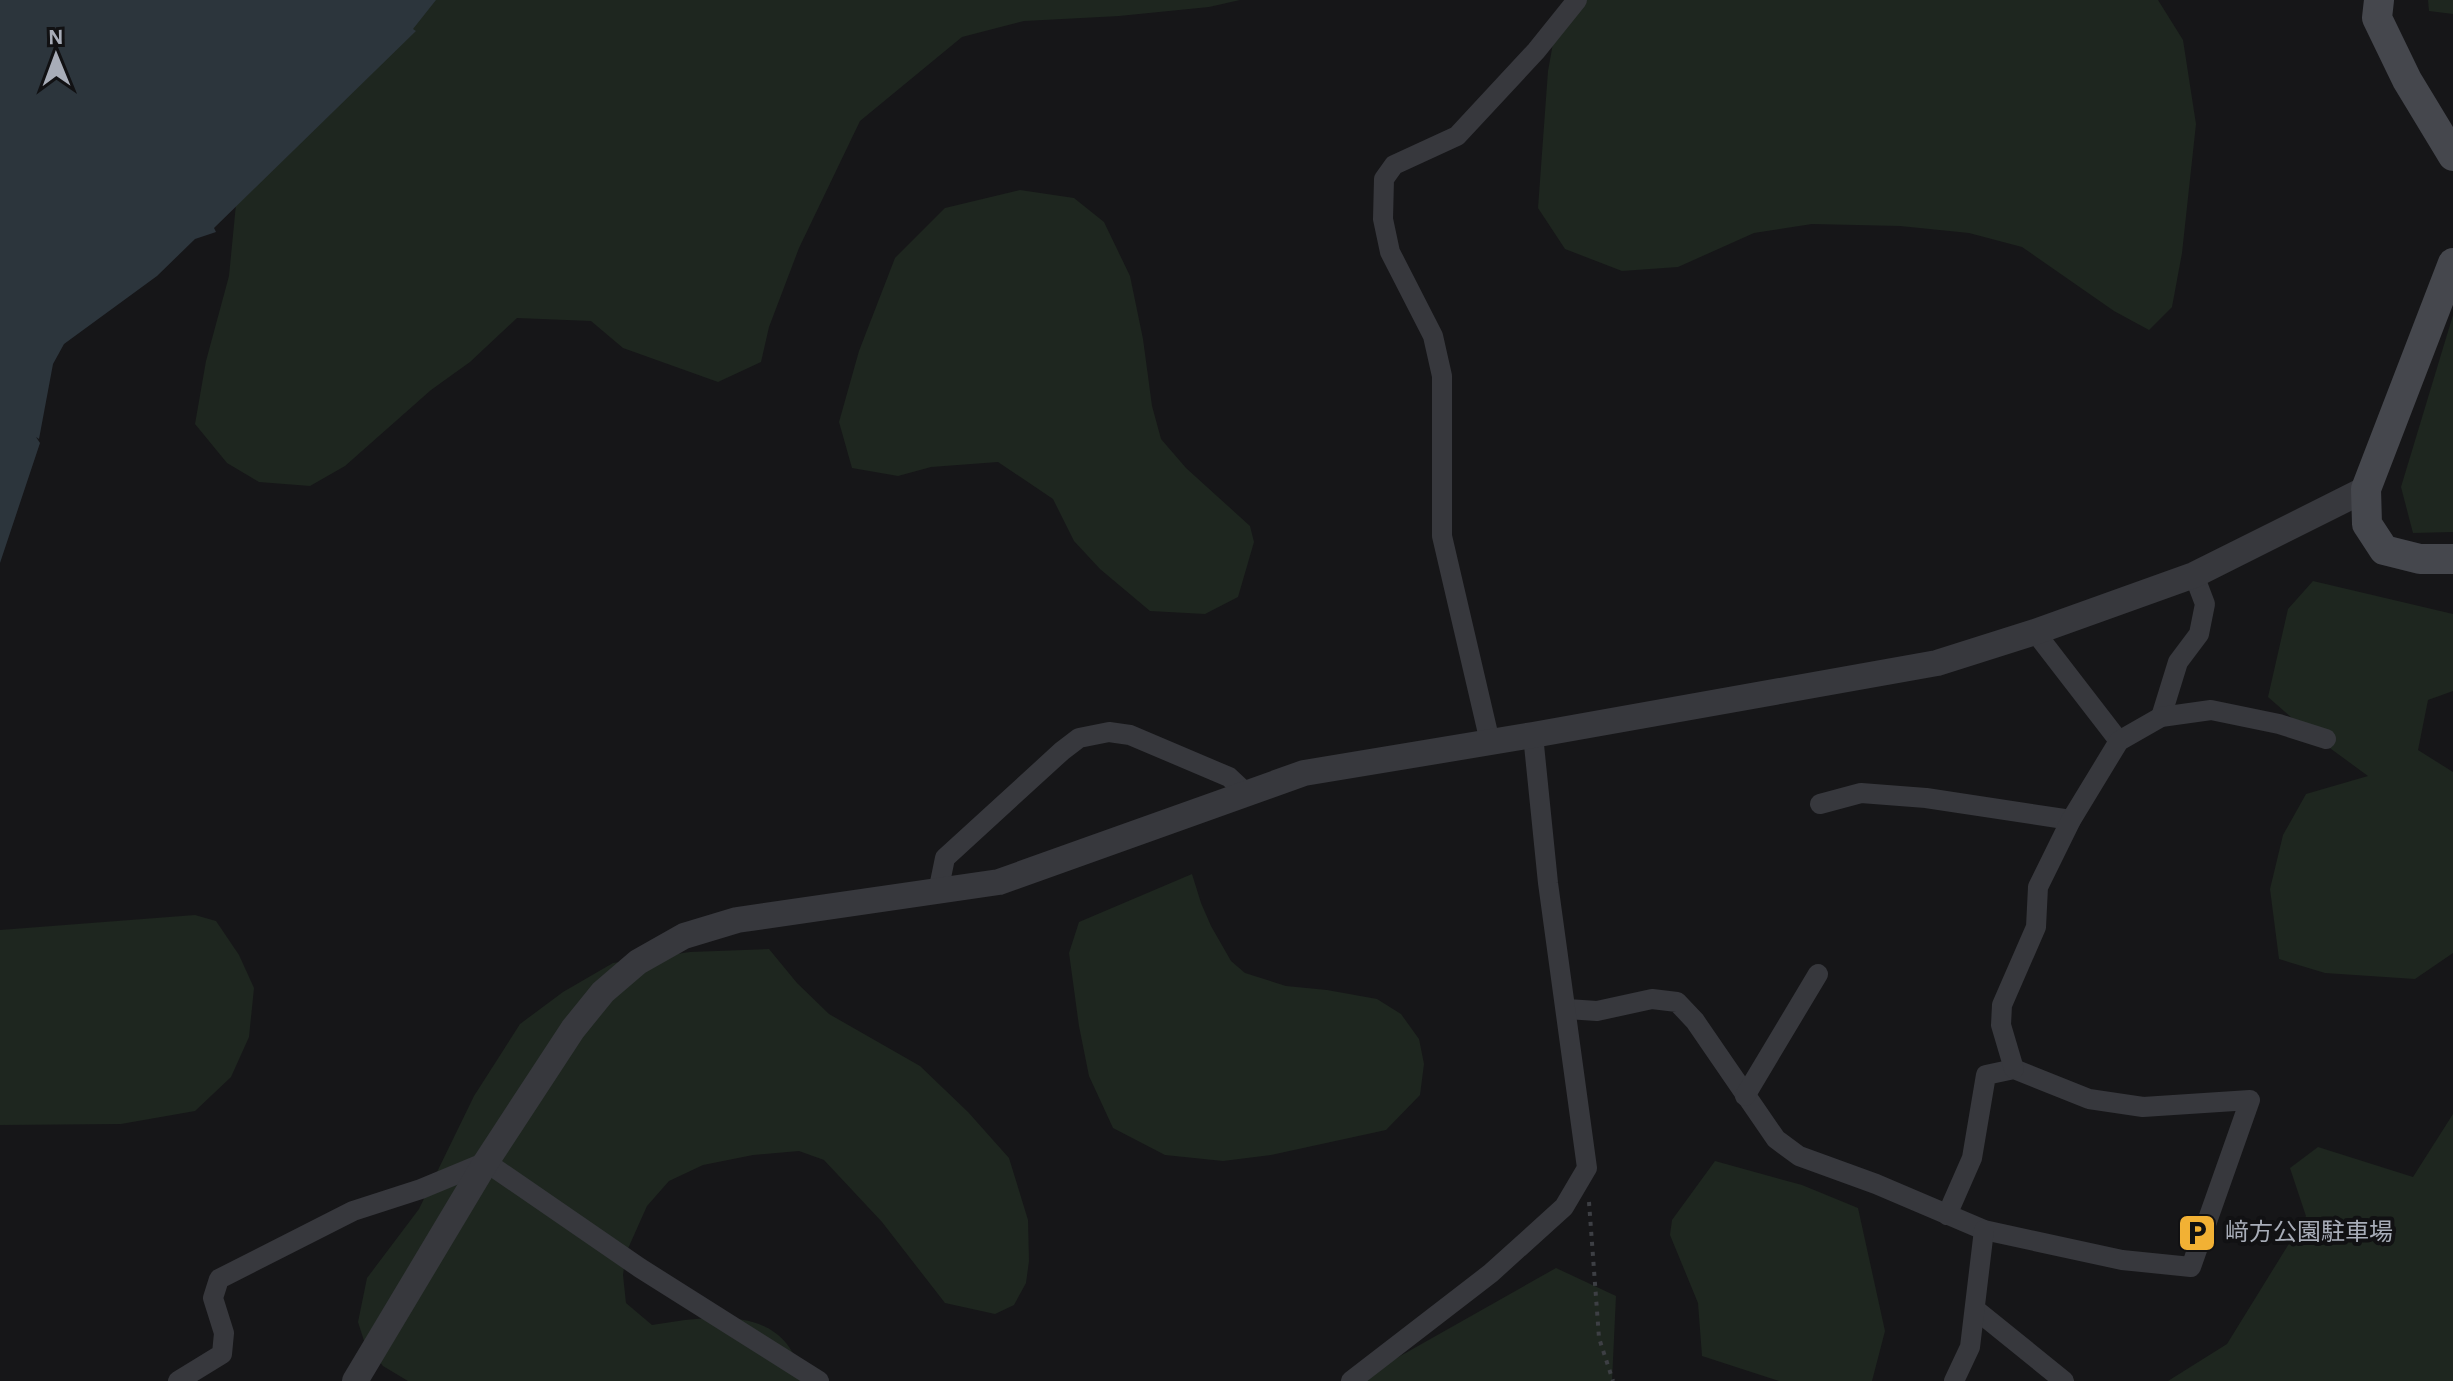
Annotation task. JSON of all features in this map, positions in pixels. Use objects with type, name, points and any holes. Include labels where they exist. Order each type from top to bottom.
[{"type":"main road","points":[[2379,0],[2377,18],[2407,80],[2453,156]]},
{"type":"main road","points":[[2453,263],[2366,489],[2367,524],[2384,550],[2420,559],[2453,559]]},
{"type":"street","points":[[1490,742],[1442,536],[1442,376],[1433,336],[1390,252],[1383,219],[1384,179],[1394,165],[1457,136],[1536,51],[1577,0]]},
{"type":"street","points":[[355,1381],[486,1162],[573,1029],[603,992],[638,962],[684,936],[737,920],[999,882],[1304,773],[1937,663],[2035,632],[2194,575],[2366,489]]},
{"type":"street","points":[[2161,717],[2178,662],[2199,634],[2205,604],[2194,575]]},
{"type":"street","points":[[2035,632],[2119,741]]},
{"type":"street","points":[[2014,1069],[2001,1025],[2002,1005],[2036,927],[2038,887],[2071,820],[2119,741],[2161,717],[2211,710],[2279,724],[2326,739]]},
{"type":"street","points":[[938,892],[945,858],[1079,738],[1109,732],[1130,735],[1229,777],[1245,792]]},
{"type":"street","points":[[1351,1381],[1491,1273],[1564,1207],[1587,1168],[1548,883],[1533,735]]},
{"type":"street","points":[[1820,804],[1861,793],[1926,798],[2071,820]]},
{"type":"street","points":[[1745,1096],[1818,974]]},
{"type":"street","points":[[1567,1009],[1597,1011],[1652,999],[1677,1002],[1695,1021],[1776,1139],[1799,1156],[1876,1184],[1947,1215],[1984,1230],[2122,1260],[2191,1267],[2250,1100],[2143,1107],[2089,1099],[2014,1069],[1986,1075],[1972,1158],[1947,1215]]},
{"type":"street","points":[[178,1381],[222,1354],[224,1333],[213,1298],[219,1279],[353,1211],[421,1189],[486,1162]]},
{"type":"street","points":[[486,1162],[640,1268],[819,1381]]},
{"type":"street","points":[[1954,1381],[1970,1347],[1984,1230]]},
{"type":"street","points":[[1975,1309],[2064,1381]]},
{"type":"path","points":[[1587,1168],[1599,1338],[1613,1381]]},
{"type":"shaded area","points":[[0,0],[436,0],[413,29],[416,31],[214,228],[216,232],[195,239],[157,276],[64,344],[53,364],[39,439],[36,437],[40,443],[0,563]]},
{"type":"shaded area","points":[[426,0],[1240,0],[1209,7],[1119,16],[1024,21],[962,37],[860,121],[799,248],[769,327],[761,362],[718,382],[623,348],[591,321],[517,318],[470,362],[431,390],[345,466],[310,486],[259,482],[227,463],[195,424],[206,361],[229,276],[237,194]]},
{"type":"shaded area","points":[[1565,0],[2158,0],[2183,40],[2196,124],[2182,253],[2172,307],[2149,330],[2114,311],[2022,247],[1969,233],[1900,226],[1812,224],[1754,233],[1678,267],[1622,271],[1565,249],[1538,208],[1548,71],[1559,10]]},
{"type":"shaded area","points":[[2428,0],[2453,0],[2453,14],[2429,11]]},
{"type":"shaded area","points":[[1020,190],[1074,198],[1104,222],[1130,276],[1152,406],[1161,439],[1186,468],[1250,526],[1254,542],[1238,597],[1205,614],[1150,611],[1100,569],[1074,541],[1053,499],[998,462],[931,467],[898,476],[852,468],[839,422],[859,351],[895,258],[945,208]]},
{"type":"shaded area","points":[[2453,315],[2453,532],[2413,533],[2401,487]]},
{"type":"shaded area","points":[[2313,581],[2453,614],[2453,691],[2428,700],[2418,750],[2453,772],[2453,953],[2415,979],[2325,973],[2279,959],[2270,889],[2283,835],[2306,794],[2368,776],[2308,732],[2268,697],[2288,609]]},
{"type":"shaded area","points":[[1192,874],[1211,926],[1231,961],[1245,973],[1286,986],[1377,999],[1401,1014],[1419,1039],[1424,1064],[1420,1095],[1386,1130],[1271,1155],[1223,1161],[1165,1155],[1113,1128],[1089,1076],[1069,953],[1079,922]]},
{"type":"shaded area","points":[[195,915],[216,921],[239,955],[254,988],[249,1037],[231,1077],[195,1111],[121,1124],[0,1125],[0,930]]},
{"type":"shaded area","points":[[769,949],[797,983],[829,1014],[920,1066],[968,1112],[1009,1158],[1028,1220],[1026,1283],[1014,1305],[995,1314],[945,1303],[882,1222],[824,1160],[799,1151],[753,1155],[703,1165],[669,1181],[647,1206],[626,1253],[623,1275],[626,1303],[652,1325],[722,1318],[764,1326],[781,1338],[794,1356],[803,1381],[408,1381],[383,1366],[365,1344],[358,1322],[367,1278],[419,1209],[474,1096],[520,1024],[563,992],[613,963],[690,952]]},
{"type":"shaded area","points":[[2453,1114],[2453,1381],[2168,1381],[2227,1344],[2306,1216],[2290,1168],[2318,1147],[2413,1177]]},
{"type":"shaded area","points":[[1715,1161],[1802,1185],[1858,1208],[1885,1331],[1872,1381],[1779,1381],[1702,1356],[1698,1303],[1670,1235],[1672,1220]]},
{"type":"shaded area","points":[[1556,1268],[1616,1296],[1612,1381],[1356,1381]]},
{"type":"place","name":"﨑方公園駐車場","points":[[2197,1233]]}]
